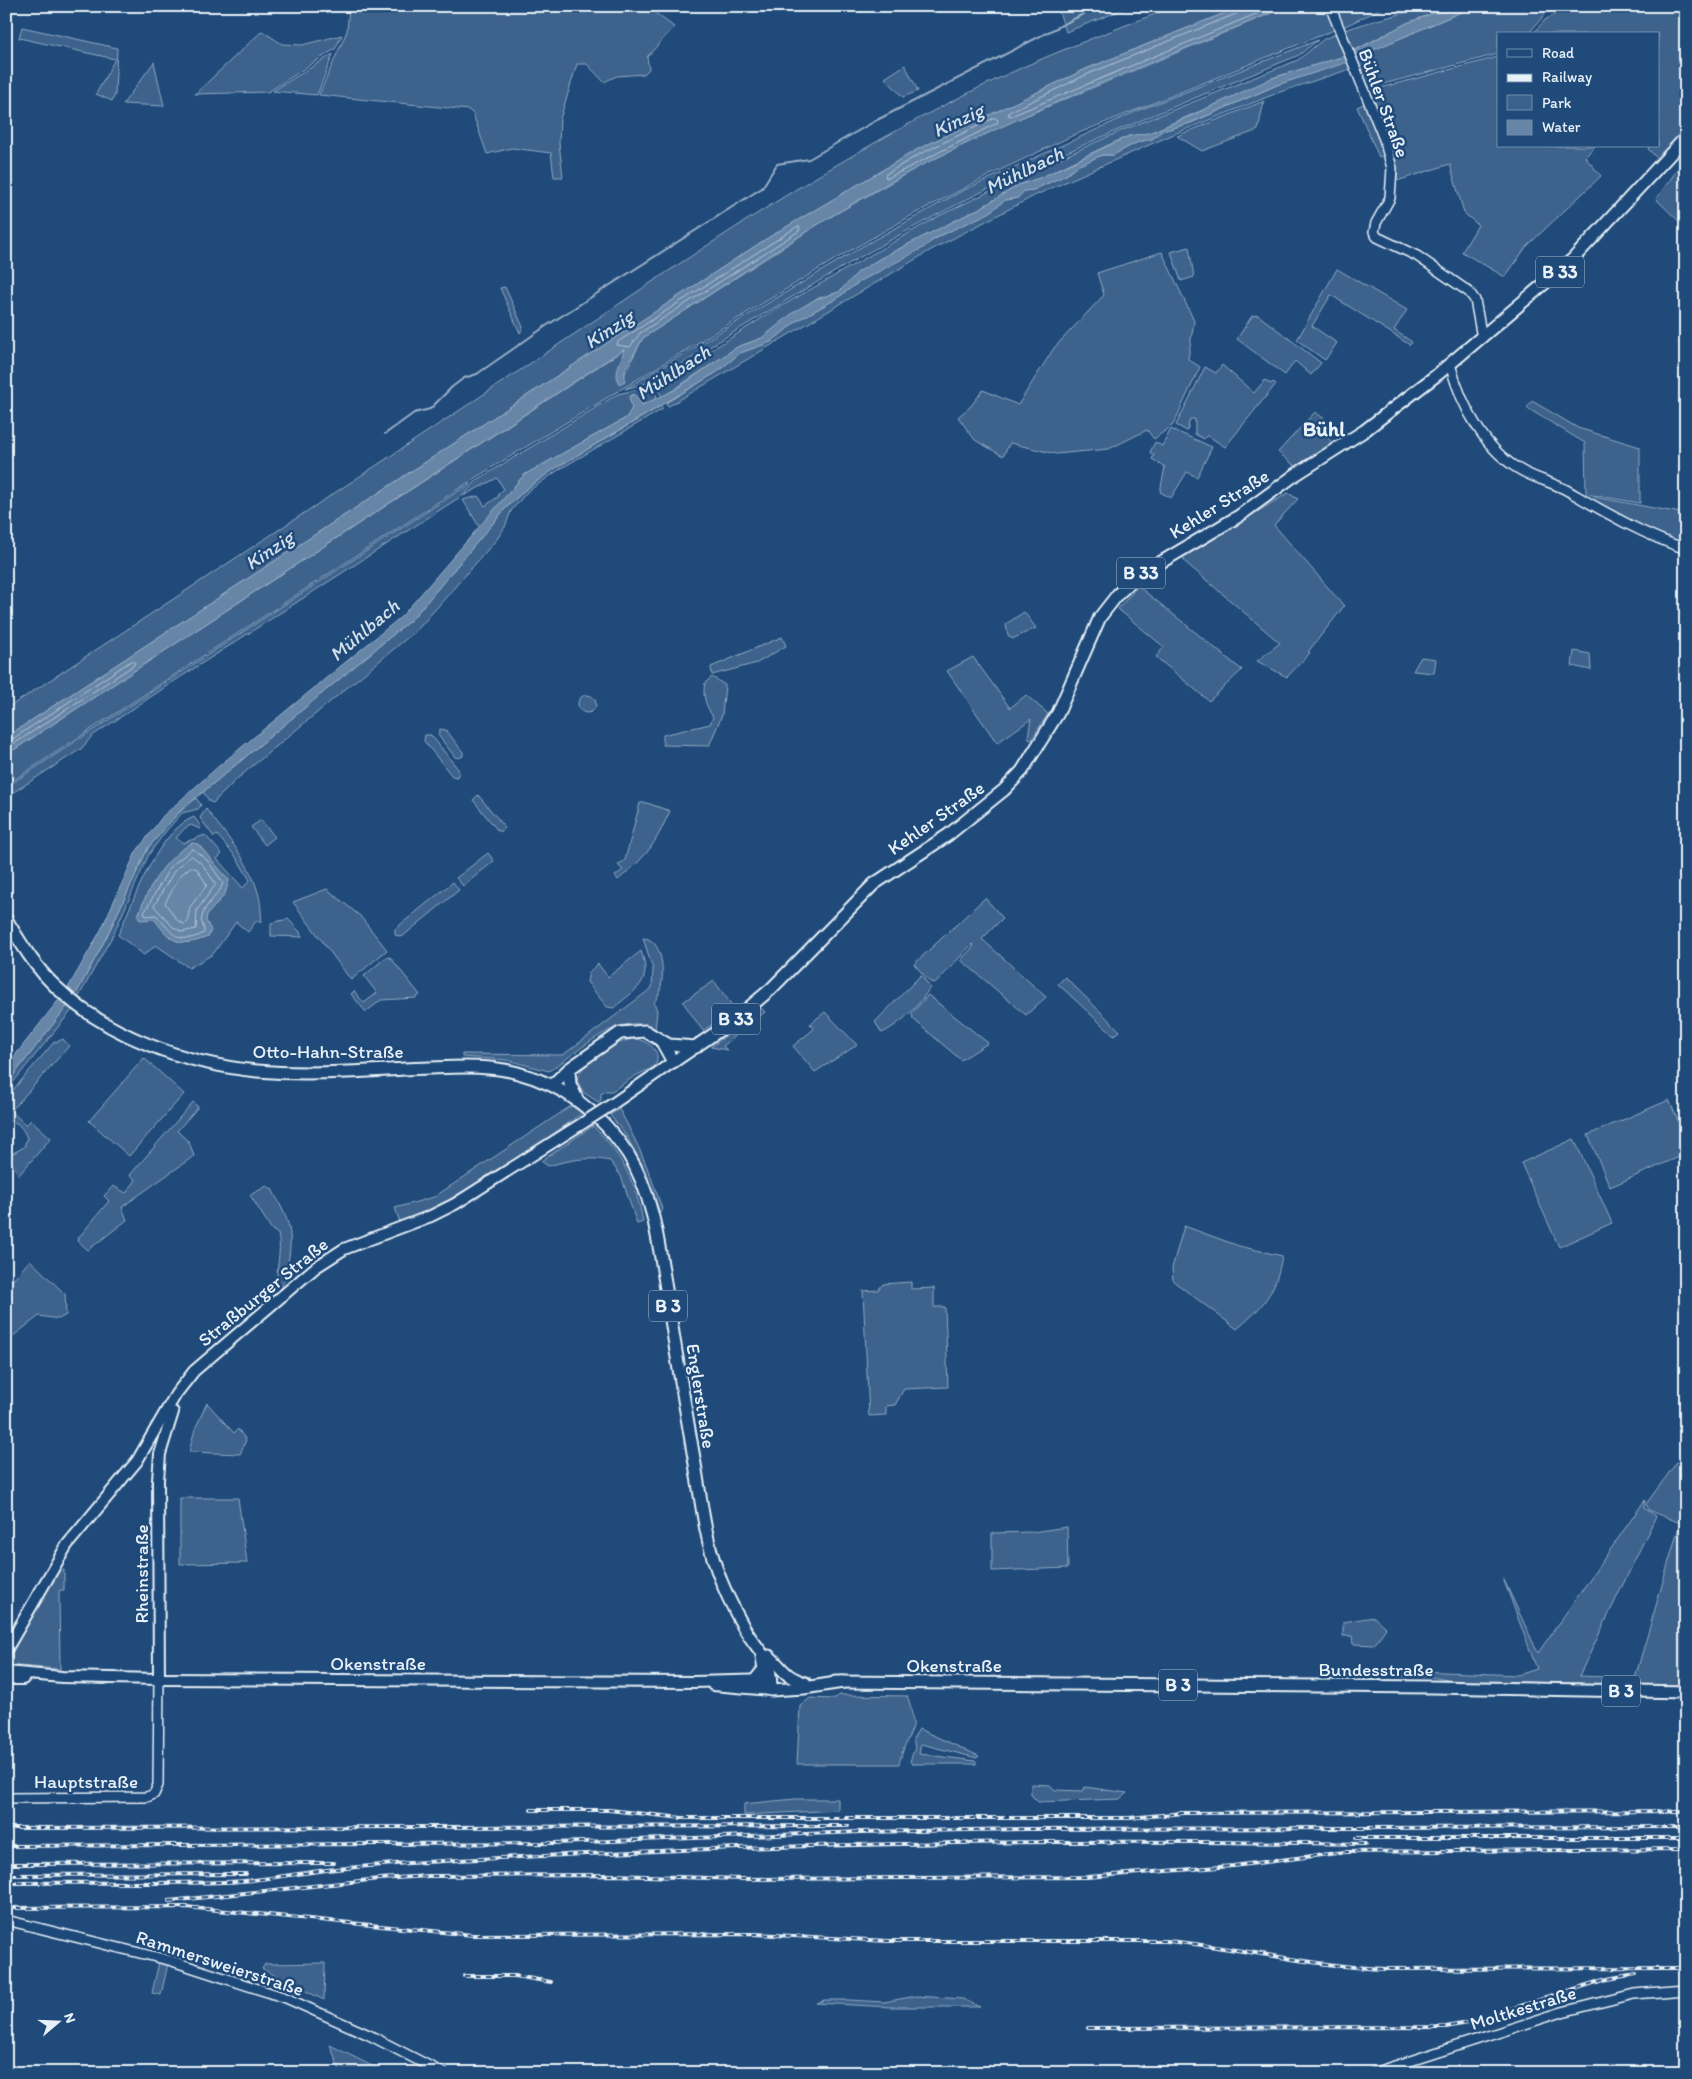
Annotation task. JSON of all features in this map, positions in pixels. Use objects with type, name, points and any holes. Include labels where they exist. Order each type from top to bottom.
[{"type":"main road","name":"Kehler Straße","points":[[673,1062],[733,1021],[771,989],[874,884],[981,810],[1017,777],[1058,713],[1100,617],[1136,577],[1239,516],[1295,475],[1364,431],[1450,364],[1572,260],[1686,137]]},
{"type":"main road","name":"Otto-Hahn-Straße","points":[[6,919],[38,968],[54,986],[81,1008],[129,1035],[180,1055],[237,1068],[260,1071],[323,1072],[482,1068],[519,1073],[552,1084]]},
{"type":"main road","points":[[552,1084],[569,1069],[620,1033],[645,1031],[662,1042],[679,1047],[688,1045],[696,1047]]},
{"type":"main road","points":[[662,1042],[673,1062]]},
{"type":"main road","name":"Straßburger Straße","points":[[6,1650],[67,1544],[137,1461],[150,1442],[176,1394],[194,1371],[316,1267],[344,1249],[431,1216],[455,1204],[611,1105],[673,1062]]},
{"type":"main road","points":[[569,1069],[570,1084],[578,1100]]},
{"type":"main road","name":"Englerstraße","points":[[552,1084],[578,1100],[604,1124],[628,1156],[648,1200],[663,1270],[705,1526],[717,1570],[730,1600],[746,1631],[761,1651],[776,1686]]},
{"type":"main road","name":"Rheinstraße","points":[[159,1679],[160,1454],[170,1418],[194,1371]]},
{"type":"main road","points":[[756,1679],[764,1669],[761,1651]]},
{"type":"main road","name":"Englerstraße","points":[[761,1651],[771,1658],[780,1670],[791,1678],[805,1683]]},
{"type":"main road","points":[[776,1686],[780,1670]]},
{"type":"main road","name":"Okenstraße","points":[[6,1672],[62,1677]]},
{"type":"main road","name":"Okenstraße","points":[[6,1679],[62,1677],[694,1682],[756,1679],[776,1686],[843,1682],[1066,1684]]},
{"type":"main road","name":"Okenstraße","points":[[694,1682],[735,1688],[843,1682]]},
{"type":"main road","name":"Bundesstraße","points":[[1066,1684],[1686,1692]]},
{"type":"street","name":"Bühler Straße","points":[[1330,6],[1384,139],[1392,168],[1390,198],[1376,223],[1374,232],[1377,237],[1432,265],[1469,292],[1475,300],[1482,338]]},
{"type":"street","points":[[1450,364],[1465,404],[1488,442],[1504,458],[1524,472],[1559,485],[1631,528],[1686,549]]},
{"type":"street","name":"Rheinstraße","points":[[158,1785],[159,1679]]},
{"type":"street","name":"Hauptstraße","points":[[6,1798],[147,1797],[154,1794],[158,1785]]},
{"type":"street","name":"Rammersweierstraße","points":[[6,1920],[172,1961],[252,1986],[286,1998],[369,2035],[443,2073]]},
{"type":"street","name":"Moltkestraße","points":[[1373,2073],[1562,2012],[1634,1994],[1686,1990]]},
{"type":"green space","points":[[349,6],[646,6],[674,27],[647,57],[649,69],[644,74],[617,76],[604,82],[587,64],[577,64],[560,119],[559,143],[563,177],[554,177],[551,153],[512,148],[487,154],[473,114],[469,110],[319,95],[347,31]]},
{"type":"green space","points":[[1057,6],[1132,6],[1066,32]]},
{"type":"green space","points":[[1175,6],[1242,6],[1086,69],[918,149],[766,239],[6,737],[6,709],[763,210],[884,137],[947,104],[1030,64]]},
{"type":"green space","points":[[1288,6],[1325,6],[1334,30],[1074,135],[916,213],[839,257],[478,476],[6,785],[6,755],[625,349],[624,375],[643,338],[825,220],[920,166],[1011,122]]},
{"type":"green space","points":[[1335,6],[1387,6],[1343,27]]},
{"type":"green space","points":[[1424,6],[1462,6],[1434,13],[1407,23],[1353,51],[1346,30]]},
{"type":"green space","points":[[1475,6],[1552,6],[1530,32],[1497,32],[1497,54],[1368,88],[1357,59],[1364,54]]},
{"type":"green space","points":[[1559,6],[1686,6],[1686,134],[1660,161],[1648,149],[1660,148],[1660,32],[1535,32],[1545,20],[1557,13]]},
{"type":"green space","points":[[22,27],[117,48],[115,95],[112,101],[96,94],[115,59],[19,38]]},
{"type":"green space","points":[[262,31],[282,44],[302,45],[342,35],[335,49],[268,92],[195,94]]},
{"type":"green space","points":[[1336,34],[1345,56],[1272,78],[1254,88],[1149,133],[1129,136],[1042,177],[1019,185],[982,207],[881,258],[865,268],[839,292],[816,299],[798,310],[762,338],[737,347],[662,397],[656,385],[778,308],[937,217],[1025,174],[1123,130],[1298,60],[1324,39]]},
{"type":"green space","points":[[1318,40],[1299,55],[1077,148],[959,203],[827,276],[654,381],[625,389],[863,246],[962,191],[1137,111]]},
{"type":"green space","points":[[333,54],[317,95],[273,91]]},
{"type":"green space","points":[[1497,57],[1497,148],[1593,148],[1585,157],[1601,176],[1526,247],[1505,277],[1462,252],[1478,225],[1464,213],[1450,164],[1397,181],[1397,169],[1391,147],[1377,115],[1371,93],[1376,89]]},
{"type":"green space","points":[[1347,61],[1350,69],[1280,92],[1174,134],[1036,195],[931,250],[669,406],[667,405],[666,403],[717,372],[740,353],[771,342],[798,320],[836,299],[859,282],[1005,200],[1014,199],[1024,191],[1033,190],[1066,175],[1077,166],[1102,155],[1113,155],[1138,142],[1152,139],[1162,131],[1191,123],[1277,85]]},
{"type":"green space","points":[[154,62],[164,106],[123,104]]},
{"type":"green space","points":[[905,65],[918,91],[903,97],[885,78]]},
{"type":"green space","points":[[1264,101],[1258,130],[1202,151],[1177,136]]},
{"type":"green space","points":[[1364,104],[1385,155],[1379,157],[1357,107]]},
{"type":"green space","points":[[1686,158],[1686,228],[1656,199]]},
{"type":"green space","points":[[1189,247],[1194,277],[1181,281],[1171,252]]},
{"type":"green space","points":[[1162,252],[1194,321],[1188,359],[1200,367],[1173,425],[1154,439],[1147,430],[1109,449],[1056,454],[1010,443],[1003,456],[975,440],[958,417],[971,406],[983,390],[1018,405],[1054,348],[1104,295],[1097,273]]},
{"type":"green space","points":[[1337,269],[1407,310],[1394,330],[1412,342],[1410,345],[1331,295],[1312,326],[1337,343],[1325,360],[1297,340]]},
{"type":"green space","points":[[505,287],[523,327],[520,333],[500,288]]},
{"type":"green space","points":[[1258,315],[1321,363],[1311,375],[1295,361],[1285,375],[1237,339],[1252,316]]},
{"type":"green space","points":[[1222,365],[1254,393],[1265,380],[1271,384],[1273,382],[1276,384],[1225,447],[1207,435],[1204,439],[1195,434],[1195,419],[1190,419],[1187,431],[1176,425],[1205,367],[1216,373]]},
{"type":"green space","points":[[652,386],[658,399],[641,405],[634,394],[631,412],[626,418],[524,475],[480,528],[463,500],[478,496],[485,506],[499,496],[498,494],[504,489],[497,478],[463,496],[477,480],[618,394]]},
{"type":"green space","points":[[1532,401],[1578,428],[1640,447],[1640,503],[1586,494],[1585,443],[1527,408]]},
{"type":"green space","points":[[661,406],[663,409],[560,469],[527,492],[511,511],[505,527],[497,539],[418,629],[238,778],[213,803],[210,802],[203,792],[413,618],[505,509],[525,490],[554,469]]},
{"type":"green space","points":[[1315,412],[1326,420],[1319,427],[1334,445],[1296,467],[1278,452]]},
{"type":"green space","points":[[1171,429],[1212,447],[1197,477],[1187,472],[1171,498],[1160,492],[1165,467],[1152,459],[1154,455],[1150,452],[1155,442],[1162,446]]},
{"type":"green space","points":[[472,482],[460,497],[173,682],[92,736],[81,749],[6,797],[6,787]]},
{"type":"green space","points":[[1288,493],[1298,499],[1274,525],[1344,606],[1308,652],[1310,653],[1287,677],[1257,661],[1280,643],[1185,562],[1183,557]]},
{"type":"green space","points":[[1594,497],[1686,514],[1686,546],[1650,534],[1590,500]]},
{"type":"green space","points":[[1138,586],[1242,670],[1209,701],[1156,657],[1164,647],[1118,609]]},
{"type":"green space","points":[[1024,612],[1036,628],[1012,639],[1008,635],[1006,624]]},
{"type":"green space","points":[[782,637],[786,646],[757,663],[712,675],[711,667]]},
{"type":"green space","points":[[1574,651],[1590,654],[1591,670],[1572,666]]},
{"type":"green space","points":[[973,657],[1010,708],[1026,695],[1048,714],[1031,740],[1028,737],[1031,719],[997,743],[947,671]]},
{"type":"green space","points":[[1421,657],[1436,659],[1434,673],[1413,671]]},
{"type":"green space","points":[[712,677],[725,685],[722,715],[709,746],[663,745],[663,735],[710,724],[713,717],[704,697],[704,692],[705,683]]},
{"type":"green space","points":[[583,695],[591,695],[596,700],[594,711],[583,713],[578,708],[578,700]]},
{"type":"green space","points":[[440,729],[446,730],[463,752],[463,756],[455,757],[438,735]]},
{"type":"green space","points":[[425,735],[431,735],[458,769],[457,777],[452,776],[424,741]]},
{"type":"green space","points":[[478,795],[504,826],[502,831],[498,831],[473,800]]},
{"type":"green space","points":[[196,798],[201,805],[198,809],[182,813],[149,854],[114,933],[78,998],[75,996],[106,938],[148,848],[173,818]]},
{"type":"green space","points":[[640,803],[647,803],[670,811],[649,849],[637,864],[618,880],[615,876],[623,870],[618,865],[625,860]]},
{"type":"green space","points":[[206,809],[237,850],[250,872],[259,896],[262,923],[257,920],[248,932],[236,922],[213,954],[189,968],[156,945],[144,955],[118,935],[139,886],[158,852],[181,825],[194,817],[201,827],[200,829],[191,825],[185,828],[176,838],[183,843],[205,835],[222,854],[217,859],[243,888],[250,880],[236,857],[217,835],[214,837],[200,818]]},
{"type":"green space","points":[[261,820],[275,837],[265,845],[251,827]]},
{"type":"green space","points":[[488,853],[494,861],[463,886],[456,878]]},
{"type":"green space","points":[[453,882],[459,890],[402,937],[395,935],[395,929]]},
{"type":"green space","points":[[327,889],[360,916],[387,950],[351,980],[293,902]]},
{"type":"green space","points":[[985,898],[1003,918],[982,939],[1046,997],[1026,1015],[961,960],[974,946],[972,944],[936,983],[930,982],[914,964]]},
{"type":"green space","points":[[288,919],[302,937],[271,936],[271,923]]},
{"type":"green space","points":[[643,938],[651,940],[656,946],[662,965],[661,987],[654,1002],[657,1011],[655,1030],[642,1024],[628,1024],[614,1028],[586,1044],[549,1071],[507,1060],[462,1057],[462,1054],[563,1055],[652,988],[653,969]]},
{"type":"green space","points":[[641,951],[645,971],[644,978],[635,990],[614,1008],[607,1007],[587,982],[589,972],[598,964],[608,977]]},
{"type":"green space","points":[[390,957],[420,995],[416,998],[381,1000],[366,1012],[351,994],[354,991],[364,1003],[377,993],[364,976],[385,958]]},
{"type":"green space","points":[[921,975],[930,987],[926,994],[903,1019],[882,1033],[875,1022]]},
{"type":"green space","points":[[1065,977],[1120,1031],[1114,1036],[1058,984]]},
{"type":"green space","points":[[714,981],[734,1008],[703,1031],[683,1002]]},
{"type":"green space","points":[[928,995],[988,1043],[961,1060],[913,1019],[912,1013]]},
{"type":"green space","points":[[68,1005],[73,1008],[72,1010],[6,1091],[6,1085]]},
{"type":"green space","points":[[761,1008],[765,1012],[723,1046],[727,1050],[711,1047]]},
{"type":"green space","points":[[825,1012],[857,1045],[815,1072],[793,1046],[814,1029],[810,1024]]},
{"type":"green space","points":[[63,1039],[69,1046],[11,1111],[26,1125],[31,1120],[51,1138],[19,1175],[8,1156],[24,1147],[27,1138],[19,1125],[6,1120],[6,1098],[55,1041]]},
{"type":"green space","points":[[636,1039],[646,1042],[654,1048],[657,1062],[654,1067],[635,1076],[612,1091],[605,1091],[601,1094],[601,1100],[598,1102],[583,1092],[577,1080],[585,1066],[592,1059],[610,1047]]},
{"type":"green space","points":[[144,1058],[184,1094],[129,1156],[89,1121]]},
{"type":"green space","points":[[1669,1100],[1686,1139],[1686,1154],[1610,1187],[1588,1135]]},
{"type":"green space","points":[[193,1102],[198,1107],[177,1131],[189,1142],[194,1156],[122,1207],[127,1220],[88,1250],[78,1241],[79,1237],[109,1201],[104,1196],[113,1186],[126,1193],[136,1180],[130,1175]]},
{"type":"green space","points":[[571,1106],[582,1113],[517,1159],[448,1200],[400,1222],[395,1208],[434,1197]]},
{"type":"green space","points":[[619,1109],[648,1170],[662,1209],[660,1213],[641,1163],[627,1137],[610,1115]]},
{"type":"green space","points":[[593,1126],[620,1158],[637,1195],[643,1222],[637,1224],[621,1176],[610,1161],[579,1159],[548,1166],[541,1161]]},
{"type":"green space","points":[[1574,1139],[1612,1223],[1559,1247],[1521,1163]]},
{"type":"green space","points":[[267,1186],[272,1189],[286,1217],[290,1232],[287,1274],[279,1289],[277,1283],[278,1234],[272,1230],[250,1195]]},
{"type":"green space","points":[[1184,1226],[1239,1246],[1282,1256],[1272,1289],[1255,1313],[1237,1329],[1173,1281],[1172,1268]]},
{"type":"green space","points":[[30,1260],[65,1294],[66,1315],[59,1319],[39,1316],[8,1340],[6,1338],[6,1285],[8,1286]]},
{"type":"green space","points":[[911,1282],[911,1289],[934,1288],[934,1307],[945,1307],[948,1387],[904,1389],[895,1405],[886,1406],[886,1415],[869,1416],[863,1291],[878,1290],[883,1284]]},
{"type":"green space","points":[[207,1403],[234,1433],[238,1429],[246,1440],[240,1454],[189,1452],[195,1429]]},
{"type":"green space","points":[[1677,1462],[1686,1467],[1686,1685],[1452,1681],[1431,1677],[1393,1676],[1393,1670],[1518,1675],[1537,1669],[1503,1578],[1538,1653],[1645,1500],[1644,1508],[1656,1516],[1579,1676],[1635,1678],[1680,1523],[1649,1510],[1646,1504]]},
{"type":"green space","points":[[180,1498],[238,1498],[247,1563],[180,1564]]},
{"type":"green space","points":[[1067,1527],[1068,1568],[992,1571],[992,1533],[1032,1532]]},
{"type":"green space","points":[[58,1569],[64,1570],[64,1590],[59,1592],[60,1669],[6,1665],[6,1658]]},
{"type":"green space","points":[[1374,1617],[1386,1628],[1374,1645],[1353,1644],[1352,1636],[1343,1636],[1343,1622]]},
{"type":"green space","points":[[840,1695],[907,1696],[912,1712],[913,1727],[899,1764],[797,1764],[800,1706],[810,1698],[833,1699]]},
{"type":"green space","points":[[919,1729],[979,1756],[977,1758],[921,1744],[919,1754],[976,1761],[976,1764],[912,1764],[910,1761],[915,1748],[913,1739]]},
{"type":"green space","points":[[1031,1784],[1050,1785],[1055,1790],[1083,1791],[1085,1787],[1127,1793],[1120,1799],[1038,1802],[1031,1795]]},
{"type":"green space","points":[[795,1799],[838,1799],[838,1810],[744,1815],[744,1804]]},
{"type":"green space","points":[[159,1962],[168,1964],[161,1995],[152,1993]]},
{"type":"green space","points":[[325,1963],[324,2000],[262,1969],[265,1964]]},
{"type":"green space","points":[[916,1996],[963,1999],[980,2007],[890,2007],[816,2003],[824,2000],[884,2002]]},
{"type":"green space","points":[[330,2045],[386,2073],[341,2073]]},
{"type":"water","points":[[1242,6],[1288,6],[1103,82],[1012,122],[922,165],[850,205],[780,248],[643,338],[625,369],[625,381],[619,384],[617,379],[618,366],[624,349],[6,755],[6,737],[766,239],[918,149],[1086,69]]},
{"type":"water","points":[[1462,6],[1475,6],[1364,54],[1357,59],[1277,85],[1190,123],[1162,131],[1152,139],[1138,142],[1113,155],[1102,155],[1077,166],[1066,175],[1033,190],[1024,191],[1018,198],[1005,200],[989,213],[935,238],[923,248],[859,282],[836,299],[798,320],[771,342],[740,353],[717,372],[554,469],[525,490],[505,509],[413,618],[179,812],[148,848],[106,938],[75,996],[6,1085],[6,1067],[68,988],[101,930],[136,852],[163,816],[220,765],[402,616],[524,475],[626,418],[632,408],[629,397],[634,394],[642,405],[673,391],[737,347],[762,338],[794,312],[816,299],[839,292],[858,272],[881,258],[982,207],[1019,185],[1042,177],[1129,136],[1149,133],[1193,115],[1272,78],[1345,56],[1407,23],[1434,13]]},
{"type":"water","points":[[192,843],[198,844],[229,880],[225,894],[207,915],[206,921],[211,930],[208,937],[183,942],[171,938],[154,919],[140,920],[138,916],[152,884],[159,874],[182,849]]},
{"type":"waterway","points":[[385,434],[414,413],[430,409],[464,378],[477,374],[546,326],[762,188],[777,164],[809,159],[877,120],[1099,6]]},
{"type":"railway","points":[[531,1810],[609,1810],[682,1818],[1129,1818],[1184,1813]]},
{"type":"railway","points":[[1178,1813],[1686,1811]]},
{"type":"railway","points":[[6,1828],[848,1826]]},
{"type":"railway","points":[[6,1846],[555,1843],[861,1832],[1027,1829],[1686,1827]]},
{"type":"railway","points":[[1356,1838],[1686,1838]]},
{"type":"railway","points":[[6,1883],[225,1882],[256,1880],[332,1869],[406,1863],[683,1850],[878,1844],[1073,1842],[1365,1844]]},
{"type":"railway","points":[[169,1901],[379,1879],[429,1876],[614,1875],[741,1879],[1087,1877],[1233,1866],[1345,1852],[1686,1849]]},
{"type":"railway","points":[[6,1864],[334,1863]]},
{"type":"railway","points":[[6,1875],[246,1874]]},
{"type":"railway","points":[[6,1908],[186,1907],[473,1935],[755,1934],[888,1941],[1166,1941],[1332,1965],[1387,1969],[1686,1968]]},
{"type":"railway","points":[[1088,2028],[1446,2027],[1467,2023],[1603,1980],[1635,1974]]},
{"type":"railway","points":[[464,1976],[515,1976],[551,1982]]},
{"type":"district","name":"Bühl","points":[[1324,428]]},
{"type":"water label","name":"Kinzig","points":[[958,120]]},
{"type":"water label","name":"Mühlbach","points":[[1024,170]]},
{"type":"water label","name":"Kinzig","points":[[609,329]]},
{"type":"water label","name":"Mühlbach","points":[[673,372]]},
{"type":"water label","name":"Kinzig","points":[[269,550]]},
{"type":"water label","name":"Mühlbach","points":[[364,630]]}]
